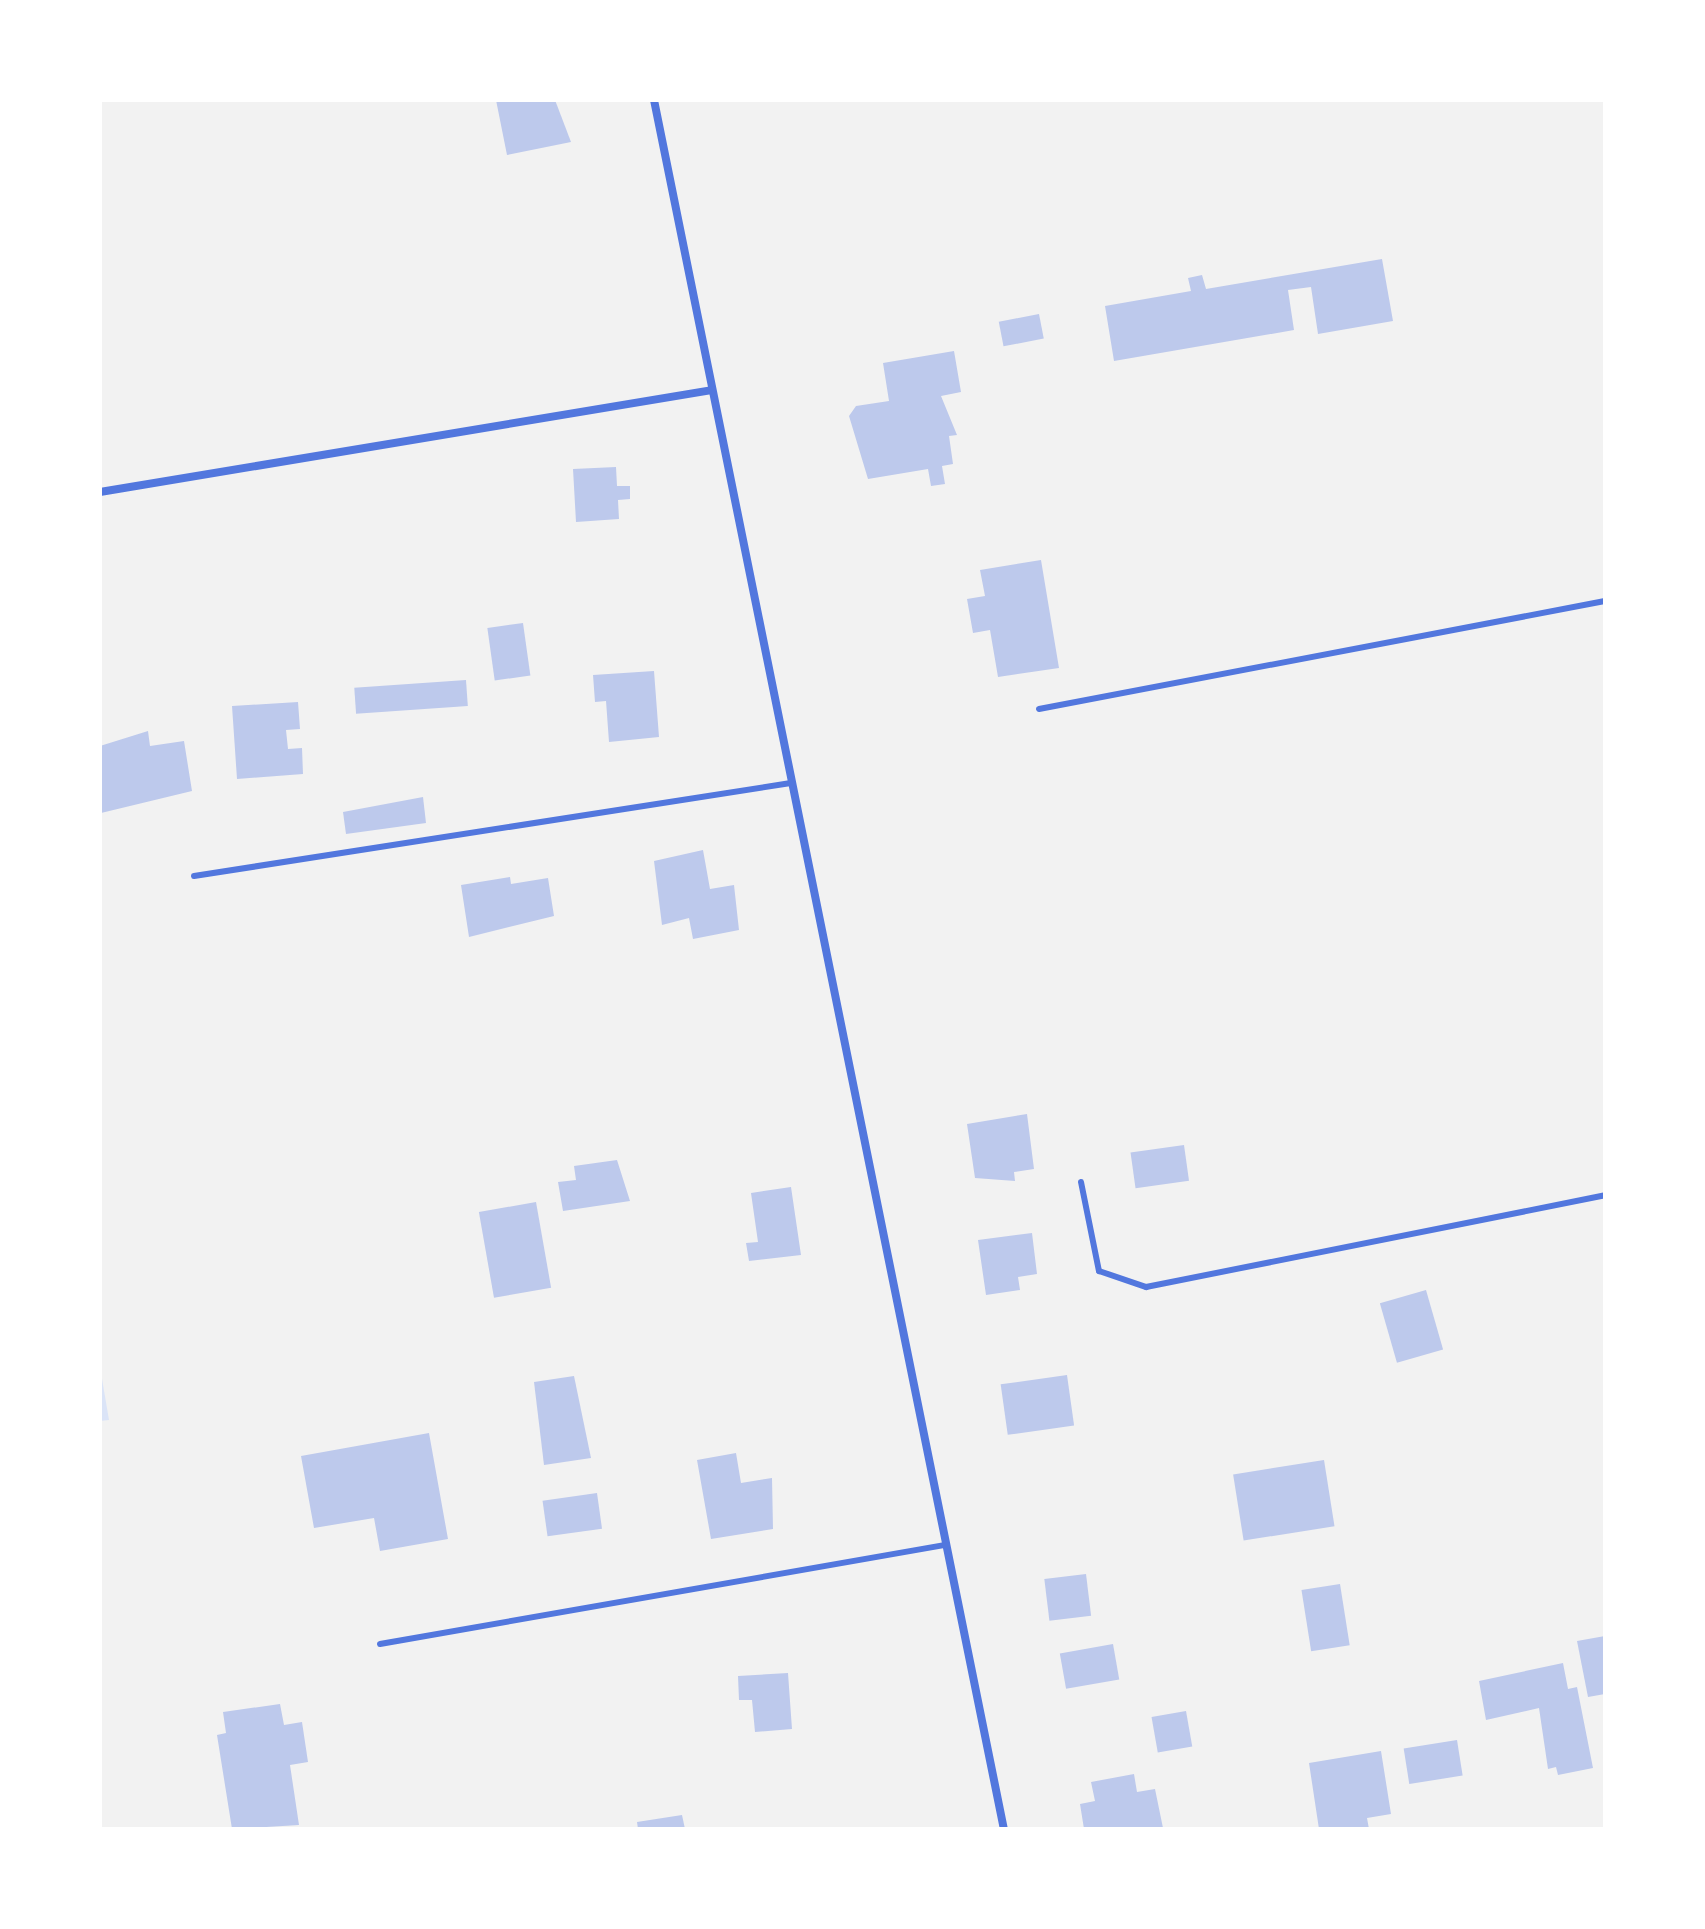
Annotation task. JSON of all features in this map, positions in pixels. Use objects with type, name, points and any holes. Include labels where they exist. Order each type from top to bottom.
[{"type":"street","points":[[654,100],[1004,1829]]},
{"type":"street","points":[[100,492],[712,390]]},
{"type":"lane","points":[[1039,709],[1605,601]]},
{"type":"lane","points":[[194,876],[791,783]]},
{"type":"lane","points":[[1081,1182],[1099,1271],[1146,1287],[1605,1195]]},
{"type":"lane","points":[[380,1644],[945,1545]]},
{"type":"shaded area","points":[[100,1367],[109,1420],[100,1421]]},
{"type":"building","points":[[496,100],[555,100],[571,142],[507,155]]},
{"type":"building","points":[[1382,259],[1393,321],[1318,334],[1311,287],[1288,290],[1294,330],[1114,361],[1105,306],[1191,291],[1188,278],[1202,275],[1206,289]]},
{"type":"building","points":[[1039,314],[1044,339],[1004,346],[999,322]]},
{"type":"building","points":[[954,351],[961,392],[941,396],[957,435],[949,436],[953,464],[942,466],[945,484],[931,486],[928,469],[868,479],[849,416],[856,406],[889,401],[883,363]]},
{"type":"building","points":[[616,467],[617,486],[630,486],[630,499],[618,500],[619,519],[576,522],[573,469]]},
{"type":"building","points":[[1041,560],[1059,668],[998,677],[990,630],[973,633],[967,599],[985,596],[980,570]]},
{"type":"building","points":[[523,623],[530,675],[495,680],[487,628]]},
{"type":"building","points":[[654,671],[659,737],[609,742],[606,701],[595,702],[593,675]]},
{"type":"building","points":[[466,680],[468,706],[356,714],[354,688]]},
{"type":"building","points":[[298,702],[300,729],[286,730],[288,749],[302,748],[303,774],[237,779],[232,706]]},
{"type":"building","points":[[148,731],[150,746],[184,741],[192,791],[101,813],[100,746]]},
{"type":"building","points":[[423,797],[426,823],[346,834],[343,812]]},
{"type":"building","points":[[703,850],[710,889],[734,885],[739,930],[693,939],[689,918],[662,925],[654,861]]},
{"type":"building","points":[[510,877],[511,884],[548,878],[554,916],[469,937],[461,885]]},
{"type":"building","points":[[1027,1114],[1034,1169],[1014,1172],[1015,1181],[975,1178],[967,1124]]},
{"type":"building","points":[[1184,1145],[1189,1181],[1136,1188],[1131,1153]]},
{"type":"building","points":[[617,1160],[630,1201],[563,1211],[558,1182],[576,1180],[574,1166]]},
{"type":"building","points":[[791,1187],[801,1255],[749,1261],[746,1243],[758,1242],[751,1193]]},
{"type":"building","points":[[536,1202],[551,1288],[494,1298],[479,1212]]},
{"type":"building","points":[[1032,1233],[1037,1274],[1018,1277],[1020,1290],[986,1295],[978,1240]]},
{"type":"building","points":[[1426,1290],[1443,1350],[1397,1363],[1380,1303]]},
{"type":"building","points":[[1067,1375],[1074,1426],[1008,1435],[1001,1384]]},
{"type":"building","points":[[574,1376],[591,1458],[544,1465],[534,1382]]},
{"type":"building","points":[[429,1433],[448,1539],[380,1551],[374,1518],[314,1528],[301,1456]]},
{"type":"building","points":[[736,1453],[741,1483],[772,1478],[773,1529],[711,1539],[697,1460]]},
{"type":"building","points":[[1324,1460],[1334,1526],[1244,1541],[1233,1474]]},
{"type":"building","points":[[597,1493],[602,1529],[548,1536],[543,1501]]},
{"type":"building","points":[[1086,1574],[1091,1616],[1049,1621],[1044,1579]]},
{"type":"building","points":[[1340,1584],[1350,1645],[1311,1651],[1301,1590]]},
{"type":"building","points":[[1605,1636],[1605,1694],[1588,1697],[1577,1641]]},
{"type":"building","points":[[1113,1644],[1119,1679],[1066,1689],[1060,1653]]},
{"type":"building","points":[[1563,1663],[1568,1689],[1577,1687],[1593,1768],[1558,1775],[1556,1767],[1548,1769],[1539,1708],[1486,1720],[1479,1681]]},
{"type":"building","points":[[788,1673],[792,1729],[755,1732],[752,1700],[739,1700],[738,1676]]},
{"type":"building","points":[[280,1704],[284,1725],[302,1722],[308,1762],[290,1765],[299,1825],[232,1829],[217,1735],[226,1733],[223,1712]]},
{"type":"building","points":[[1186,1711],[1192,1746],[1158,1753],[1152,1717]]},
{"type":"building","points":[[1457,1740],[1463,1776],[1409,1784],[1404,1748]]},
{"type":"building","points":[[1381,1751],[1391,1814],[1367,1818],[1369,1829],[1319,1829],[1309,1763]]},
{"type":"building","points":[[1134,1774],[1137,1792],[1155,1789],[1163,1828],[1084,1829],[1080,1804],[1095,1801],[1091,1782]]},
{"type":"building","points":[[682,1815],[685,1829],[638,1829],[637,1822]]}]
